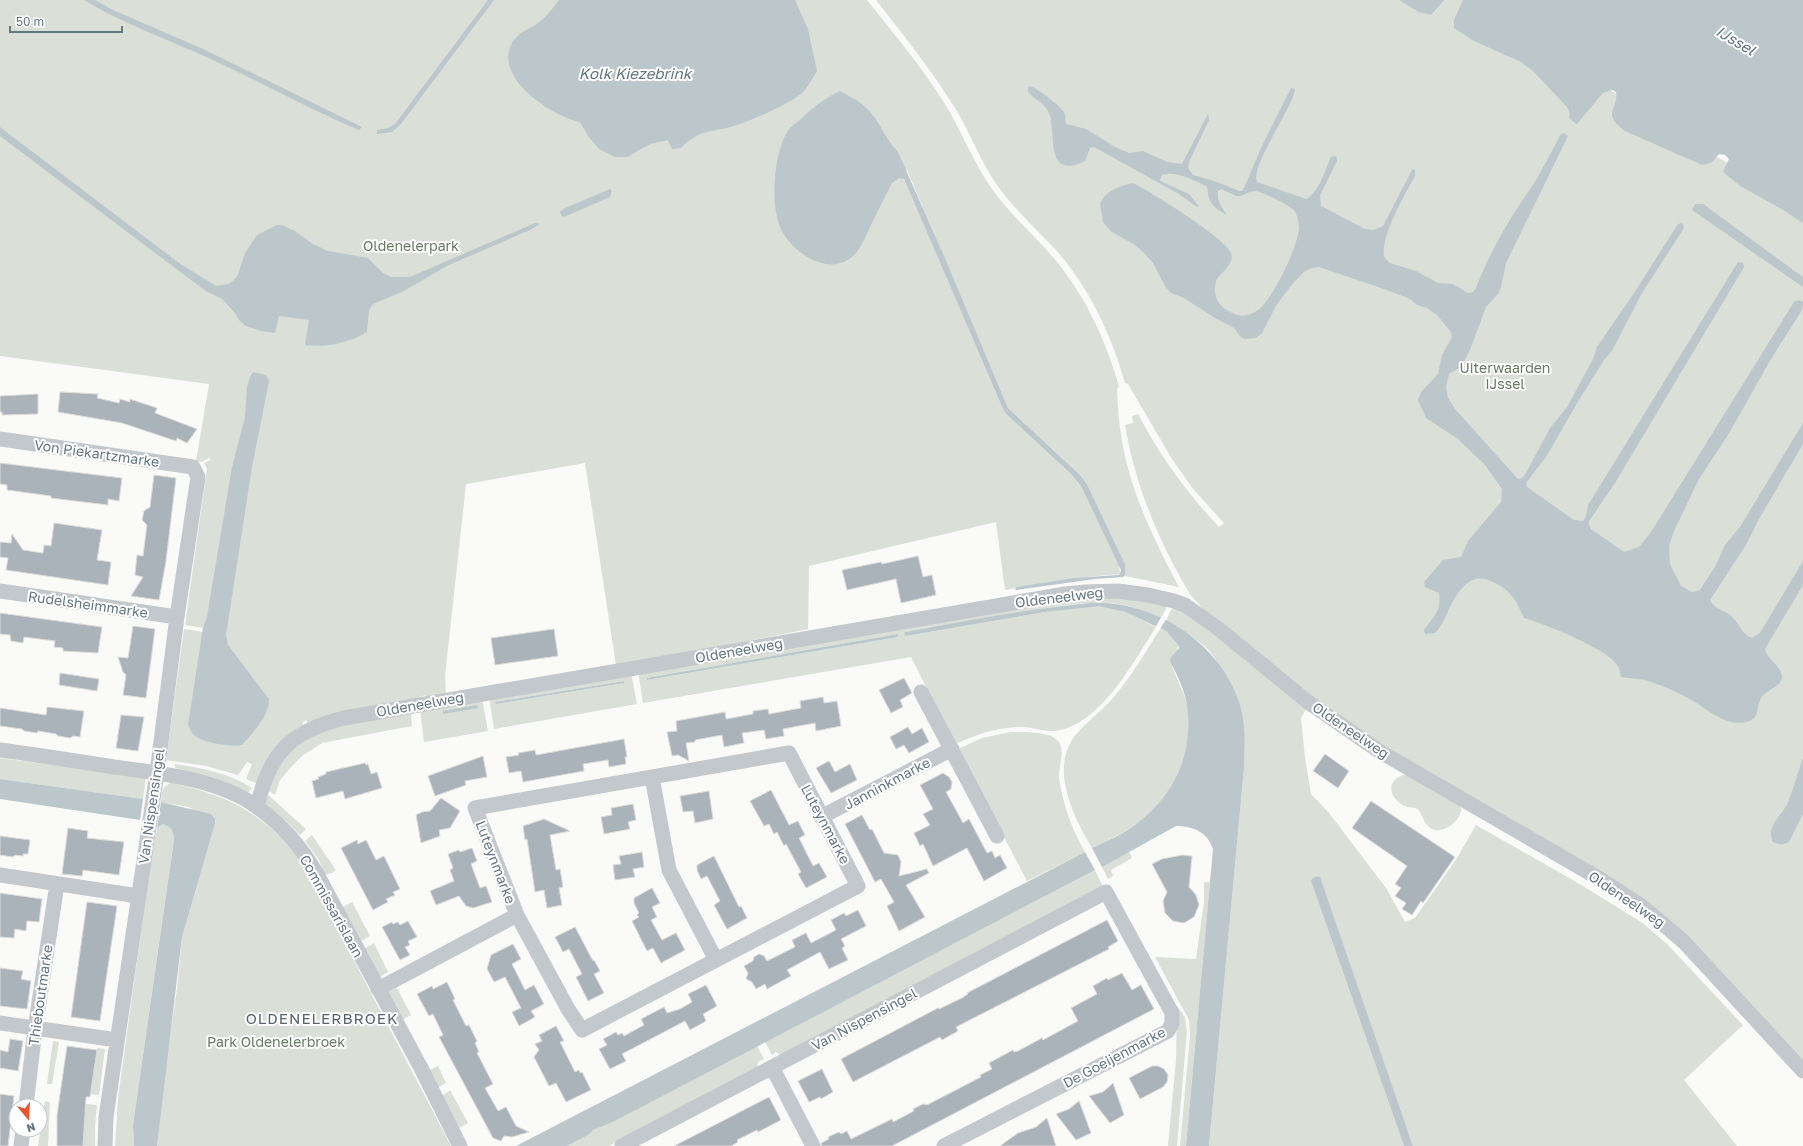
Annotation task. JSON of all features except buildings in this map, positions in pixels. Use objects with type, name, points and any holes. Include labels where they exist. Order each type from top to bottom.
[{"type":"street","name":"Von Piekartzmarke","points":[[0,439],[193,467]]},
{"type":"street","name":"Van Nispensingel","points":[[105,1146],[106,1118],[157,773],[177,616],[198,477],[193,467]]},
{"type":"street","name":"Rudelsheimmarke","points":[[0,591],[177,616]]},
{"type":"street","name":"Oldeneelweg","points":[[257,806],[267,772],[286,745],[310,729],[344,718],[1065,594],[1102,591],[1148,594],[1174,601],[1185,606],[1220,630],[1308,702],[1378,751],[1600,879],[1644,907],[1684,942],[1803,1071]]},
{"type":"street","points":[[921,692],[952,748],[997,836]]},
{"type":"street","name":"Janninkmarke","points":[[821,817],[952,748]]},
{"type":"street","name":"Commissarislaan","points":[[0,750],[157,773],[193,780],[222,789],[257,806],[285,832],[307,858],[421,1068],[460,1146]]},
{"type":"street","name":"Luteynmarke","points":[[788,753],[858,886],[582,1030],[568,1009],[517,915],[475,808],[652,777],[788,753]]},
{"type":"street","points":[[652,777],[669,870],[716,960]]},
{"type":"street","points":[[0,875],[138,896]]},
{"type":"street","name":"Thieboutmarke","points":[[27,1098],[35,1029],[57,884]]},
{"type":"street","name":"Van Nispensingel","points":[[622,1146],[1106,892]]},
{"type":"street","name":"De Goeijenmarke","points":[[944,1146],[1168,1031],[1172,1023],[1172,1013],[1106,892]]},
{"type":"street","name":"Luteynmarke","points":[[378,989],[517,915]]},
{"type":"street","points":[[0,1023],[117,1040]]},
{"type":"street","points":[[772,1067],[813,1146]]},
{"type":"green space","name":"Oldenelerpark","points":[[0,0],[867,0],[908,51],[936,90],[992,189],[1064,271],[1093,318],[1107,351],[1119,386],[1117,389],[1122,443],[1135,492],[1154,538],[1179,587],[1125,576],[1125,564],[1087,484],[1080,475],[1008,408],[907,170],[902,178],[905,181],[1003,409],[1006,414],[1071,474],[1081,486],[1119,565],[1120,574],[1074,578],[1005,590],[996,522],[809,566],[808,629],[658,659],[616,665],[585,463],[466,484],[445,676],[446,695],[427,699],[426,695],[422,696],[422,699],[308,724],[306,720],[302,723],[304,726],[256,783],[246,779],[252,764],[247,762],[238,775],[206,766],[166,760],[184,629],[203,632],[203,628],[185,625],[207,469],[204,463],[211,460],[209,458],[202,462],[196,461],[209,384],[0,356]]},
{"type":"green space","name":"Uiterwaarden IJssel","points":[[876,0],[1486,0],[1610,90],[1715,156],[1803,203],[1803,1063],[1686,937],[1395,761],[1206,613],[1190,594],[1168,554],[1158,533],[1142,491],[1129,447],[1125,425],[1133,423],[1132,416],[1138,414],[1174,473],[1207,514],[1219,527],[1224,523],[1194,490],[1172,459],[1128,384],[1125,383],[1106,330],[1079,280],[1056,250],[1018,211],[997,185],[949,98],[919,55]]},
{"type":"green space","points":[[1105,595],[1166,604],[1166,609],[1161,618],[1142,610],[1122,605],[1108,603],[1076,604],[905,632],[907,636],[1045,612],[1092,606],[1106,606],[1125,612],[1156,627],[1126,674],[1101,705],[1087,717],[1071,726],[1055,731],[1025,727],[998,729],[955,744],[911,657],[643,703],[638,672],[1039,603]],"holes":[[[898,634],[898,637],[647,680],[646,678]]]},
{"type":"green space","points":[[1174,608],[1189,614],[1308,706],[1301,718],[1305,758],[1311,794],[1329,813],[1386,888],[1405,922],[1415,918],[1457,858],[1476,825],[1583,886],[1644,924],[1667,944],[1743,1025],[1684,1080],[1737,1146],[1413,1146],[1319,876],[1311,881],[1404,1146],[1209,1146],[1244,768],[1244,740],[1238,703],[1228,679],[1205,646],[1166,621],[1171,610]]},
{"type":"green space","points":[[1160,629],[1166,631],[1178,645],[1177,650],[1171,657],[1171,662],[1184,694],[1187,706],[1189,724],[1184,758],[1178,775],[1169,790],[1159,804],[1146,817],[1127,830],[1092,848],[1079,824],[1068,796],[1064,767],[1066,753],[1076,735],[1119,691],[1138,665]]},
{"type":"green space","points":[[631,673],[637,704],[494,729],[489,697]],"holes":[[[624,681],[624,683],[496,704],[496,702]]]},
{"type":"green space","points":[[482,698],[488,731],[424,742],[420,709]]},
{"type":"green space","points":[[408,711],[411,714],[412,726],[322,743],[302,756],[292,766],[280,780],[275,795],[267,790],[285,754],[319,729]]},
{"type":"green space","points":[[1011,732],[1029,732],[1049,735],[1058,741],[1062,753],[1059,777],[1062,796],[1072,825],[1085,852],[1027,881],[958,749],[982,738]]},
{"type":"green space","points":[[0,758],[146,777],[143,799],[0,779]]},
{"type":"green space","points":[[175,764],[205,769],[225,775],[234,778],[252,788],[248,793],[211,777],[175,768]]},
{"type":"green space","points":[[1408,774],[1459,803],[1461,808],[1460,813],[1455,822],[1441,830],[1432,829],[1425,823],[1418,809],[1405,806],[1396,799],[1392,792],[1392,785],[1397,778]]},
{"type":"green space","name":"Park Oldenelerbroek","points":[[171,783],[212,794],[247,811],[277,834],[305,867],[451,1146],[157,1146],[165,1071],[177,989],[182,937],[215,824],[189,807],[161,802],[162,793],[165,786]]},
{"type":"green space","points":[[266,793],[306,829],[300,835],[264,803]]},
{"type":"green space","points":[[163,824],[172,830],[174,840],[133,1125],[134,1146],[115,1146],[118,1098],[151,859],[157,828]]},
{"type":"green space","points":[[312,835],[336,870],[332,873],[325,875],[319,860],[305,841]]},
{"type":"green space","points":[[1129,851],[1132,858],[1111,870],[1113,876],[1108,879],[1102,867]]},
{"type":"green space","points":[[1095,870],[1102,885],[1099,891],[781,1056],[776,1052],[772,1055],[765,1042]]},
{"type":"green space","points":[[1204,882],[1210,882],[1186,1146],[1180,1146],[1190,1035],[1189,1020],[1155,957],[1196,959],[1204,902]]},
{"type":"green space","points":[[352,902],[370,936],[361,941],[343,907]]},
{"type":"green space","points":[[374,943],[388,972],[380,977],[364,949]]},
{"type":"green space","points":[[397,988],[411,1015],[402,1020],[388,992]]},
{"type":"green space","points":[[1177,1006],[1185,1017],[1187,1032],[1177,1146],[1168,1146],[1176,1060]]},
{"type":"green space","points":[[53,1041],[59,1042],[52,1084],[47,1084]]},
{"type":"green space","points":[[757,1046],[764,1059],[758,1062],[757,1068],[609,1146],[567,1146],[590,1134],[593,1130],[611,1123]]},
{"type":"green space","points":[[97,1048],[105,1049],[99,1095],[90,1094]]},
{"type":"green space","points":[[438,1066],[446,1083],[437,1088],[428,1071]]},
{"type":"green space","points":[[450,1090],[468,1123],[459,1128],[442,1096]]},
{"type":"green space","points":[[48,1102],[50,1102],[48,1146],[38,1146],[39,1138],[48,1138]]},
{"type":"green space","points":[[85,1104],[97,1105],[95,1146],[83,1146]]},
{"type":"water","points":[[84,0],[95,0],[113,10],[203,49],[362,127],[359,130],[340,122],[211,59],[115,17]]},
{"type":"water","points":[[488,0],[494,0],[401,124],[392,132],[377,134],[377,130],[388,128],[395,124]]},
{"type":"water","name":"Kolk Kiezebrink","points":[[559,0],[795,0],[808,29],[817,71],[807,88],[799,95],[791,101],[759,117],[731,127],[698,135],[692,138],[681,148],[672,149],[668,140],[650,144],[627,157],[615,157],[599,149],[588,136],[580,122],[555,112],[541,104],[528,93],[518,82],[511,69],[508,56],[514,40],[520,34],[541,21]]},
{"type":"water","points":[[1399,0],[1444,0],[1431,15],[1419,12]]},
{"type":"water","name":"IJssel","points":[[1463,0],[1803,0],[1803,223],[1740,186],[1723,172],[1729,159],[1725,155],[1719,154],[1711,163],[1702,165],[1625,131],[1613,119],[1612,111],[1615,103],[1616,92],[1612,90],[1603,93],[1577,124],[1569,118],[1570,114],[1567,107],[1533,71],[1521,62],[1472,40],[1454,28],[1454,20]]},
{"type":"water","points":[[1030,86],[1042,93],[1062,109],[1065,113],[1066,124],[1086,129],[1117,148],[1129,153],[1143,151],[1167,162],[1182,164],[1208,114],[1209,120],[1189,162],[1188,168],[1193,175],[1217,182],[1239,191],[1242,191],[1244,188],[1261,148],[1291,88],[1295,89],[1287,110],[1265,151],[1256,174],[1257,182],[1306,199],[1315,192],[1318,187],[1331,157],[1336,156],[1337,161],[1320,195],[1321,206],[1365,229],[1373,230],[1383,226],[1411,172],[1413,169],[1415,170],[1415,176],[1389,227],[1384,249],[1384,257],[1390,263],[1416,271],[1438,283],[1453,284],[1468,293],[1473,292],[1476,288],[1500,236],[1535,182],[1561,134],[1564,133],[1568,136],[1506,263],[1498,294],[1486,307],[1469,352],[1461,367],[1449,374],[1446,387],[1448,398],[1455,409],[1518,479],[1522,478],[1526,473],[1550,428],[1567,407],[1593,359],[1597,347],[1636,290],[1678,224],[1682,223],[1684,228],[1642,293],[1612,351],[1604,360],[1579,400],[1546,457],[1526,483],[1527,487],[1574,520],[1583,521],[1586,516],[1588,505],[1738,262],[1743,263],[1744,267],[1615,483],[1589,521],[1591,529],[1624,552],[1639,547],[1651,532],[1794,302],[1800,300],[1803,302],[1802,310],[1771,359],[1728,435],[1699,479],[1674,531],[1669,546],[1670,564],[1681,586],[1692,592],[1700,590],[1716,565],[1725,545],[1740,527],[1803,423],[1803,444],[1759,519],[1746,545],[1710,600],[1716,607],[1730,615],[1745,634],[1752,638],[1760,633],[1803,561],[1803,585],[1765,649],[1768,656],[1779,669],[1782,677],[1776,686],[1763,695],[1755,717],[1749,721],[1741,723],[1726,720],[1718,717],[1676,692],[1644,680],[1621,677],[1618,666],[1611,658],[1601,651],[1546,625],[1524,618],[1516,601],[1510,594],[1500,586],[1488,580],[1475,579],[1466,584],[1453,601],[1443,622],[1435,633],[1425,634],[1424,630],[1436,613],[1440,599],[1439,593],[1425,587],[1424,582],[1443,560],[1461,557],[1468,541],[1501,502],[1502,489],[1485,465],[1458,439],[1426,418],[1418,400],[1421,392],[1438,374],[1442,355],[1452,337],[1451,332],[1437,315],[1427,308],[1417,305],[1410,299],[1319,267],[1311,268],[1304,272],[1294,282],[1277,304],[1262,333],[1256,338],[1244,339],[1234,328],[1215,318],[1184,298],[1171,293],[1165,286],[1153,263],[1144,253],[1135,245],[1112,232],[1106,226],[1103,222],[1100,203],[1106,195],[1114,189],[1133,183],[1155,195],[1202,226],[1226,246],[1231,253],[1232,257],[1230,264],[1216,281],[1215,293],[1218,302],[1224,308],[1241,316],[1248,315],[1258,310],[1278,284],[1295,246],[1298,235],[1299,225],[1293,209],[1259,192],[1253,191],[1239,196],[1221,189],[1218,191],[1218,197],[1226,213],[1225,214],[1212,203],[1208,196],[1206,186],[1179,175],[1162,175],[1160,180],[1162,182],[1189,194],[1199,206],[1197,207],[1179,194],[1094,147],[1090,148],[1085,161],[1072,166],[1063,165],[1058,160],[1055,152],[1049,113],[1042,104],[1028,92],[1028,87]]},
{"type":"water","points":[[840,91],[859,102],[874,116],[889,141],[898,152],[944,256],[1008,408],[1080,475],[1087,484],[1125,564],[1125,575],[1123,577],[1015,589],[1017,587],[1074,578],[1118,575],[1120,574],[1121,570],[1081,486],[1071,474],[1006,414],[1003,409],[904,179],[899,178],[892,183],[865,239],[854,255],[844,262],[833,264],[822,263],[812,259],[802,253],[785,236],[777,217],[774,191],[777,163],[784,138],[789,129],[812,109],[825,99]]},
{"type":"water","points":[[0,127],[179,263],[216,286],[229,284],[237,277],[245,253],[257,235],[277,225],[282,225],[295,231],[313,244],[328,251],[368,258],[383,273],[391,277],[410,277],[535,223],[540,224],[530,230],[447,266],[402,292],[373,304],[369,310],[367,332],[360,336],[337,344],[321,346],[305,345],[309,320],[279,316],[275,333],[261,331],[246,326],[239,320],[235,313],[222,299],[206,291],[0,136]]},
{"type":"water","points":[[610,189],[612,191],[610,197],[564,217],[562,216],[560,212],[563,209]]},
{"type":"water","points":[[1695,204],[1703,204],[1803,277],[1803,287],[1692,210]]},
{"type":"water","points":[[253,372],[266,375],[269,381],[252,467],[226,635],[228,645],[269,699],[269,705],[264,718],[242,745],[231,745],[218,744],[199,738],[193,734],[188,725],[203,628],[207,617],[232,467],[245,417],[247,387]]},
{"type":"water","points":[[1090,603],[1113,604],[1136,608],[1159,616],[1179,628],[1198,642],[1215,659],[1228,678],[1241,707],[1245,751],[1244,768],[1209,1146],[1186,1146],[1213,849],[1211,843],[1199,831],[1188,827],[1176,826],[1102,867],[1092,848],[1125,832],[1148,814],[1170,788],[1178,773],[1184,758],[1188,724],[1187,706],[1184,694],[1170,661],[1171,657],[1179,648],[1178,645],[1166,631],[1125,612],[1100,606],[1045,612],[906,636],[904,634],[905,632],[997,616]]},
{"type":"water","points":[[898,634],[898,637],[647,680],[646,678]]},
{"type":"water","points":[[624,681],[624,683],[496,704],[495,702]]},
{"type":"water","points":[[477,705],[478,708],[443,714],[443,711]]},
{"type":"water","points":[[1803,758],[1803,814],[1789,842],[1778,844],[1773,842],[1771,830],[1787,805]]},
{"type":"water","points":[[0,779],[143,799],[140,820],[0,799]]},
{"type":"water","points":[[161,802],[211,814],[215,819],[215,824],[182,937],[157,1146],[134,1146],[133,1125],[174,840],[173,832],[168,826],[163,824],[157,828]]},
{"type":"water","points":[[1085,852],[1095,870],[611,1123],[593,1130],[590,1134],[567,1146],[516,1146]]},
{"type":"water","points":[[1319,876],[1413,1146],[1404,1146],[1311,881],[1313,878]]},
{"type":"pier","points":[[1162,616],[1166,619],[1159,631],[1155,628]]},
{"type":"district","name":"OLDENELERBROEK","points":[[322,1018]]}]
